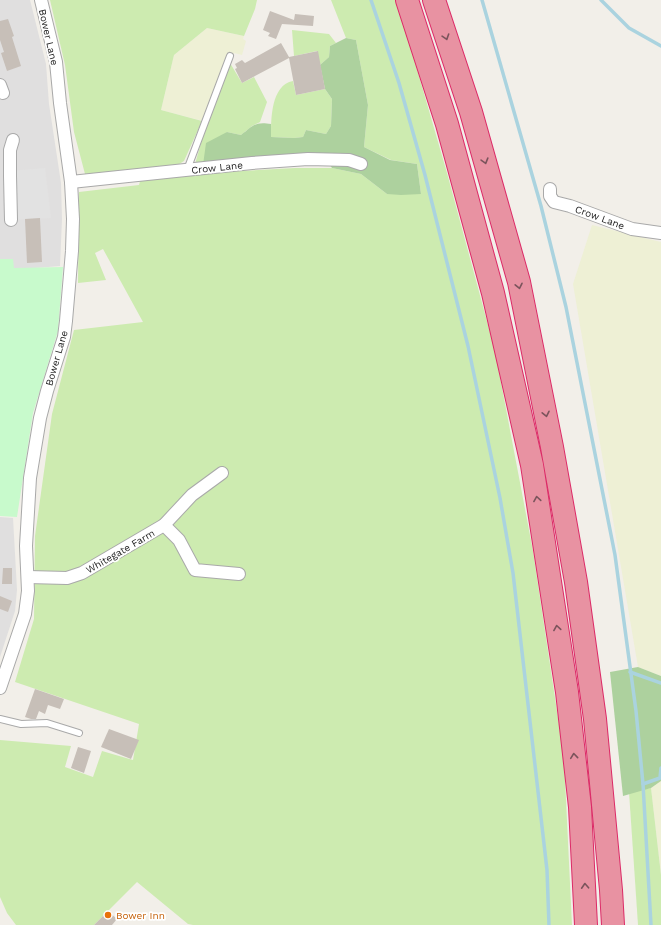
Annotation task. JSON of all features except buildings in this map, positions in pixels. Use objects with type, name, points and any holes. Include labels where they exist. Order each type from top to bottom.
[{"type":"highway","points":[[407,0],[447,124],[493,294],[532,465],[568,692],[580,807],[586,925]]},
{"type":"highway","points":[[434,0],[471,112],[519,282],[552,447],[576,582],[595,720],[613,925]]},
{"type":"street","name":"Bower Lane","points":[[0,688],[25,614],[28,591],[26,546],[27,516],[34,450],[40,418],[60,351],[66,321],[72,251],[73,219],[71,182],[56,62],[41,0]]},
{"type":"street","points":[[11,220],[5,207],[12,140]]},
{"type":"street","name":"Crow Lane","points":[[71,182],[252,163],[308,159],[349,160],[361,164]]},
{"type":"street","name":"Crow Lane","points":[[550,189],[550,196],[554,202],[570,206],[632,229],[661,233]]},
{"type":"street","name":"Whitegate Farm","points":[[28,577],[66,578],[82,573],[164,525],[192,495],[222,473]]},
{"type":"street","name":"Whitegate Farm","points":[[164,525],[179,540],[195,570],[239,574]]},
{"type":"lane","points":[[187,170],[230,56]]},
{"type":"lane","points":[[0,719],[21,724],[47,723],[79,733]]},
{"type":"shaded area","points":[[0,0],[30,0],[46,64],[49,104],[61,183],[62,219],[60,266],[11,270],[0,266]]},
{"type":"shaded area","points":[[45,168],[51,218],[11,220],[10,171]]},
{"type":"shaded area","points":[[0,517],[13,518],[17,590],[15,611],[0,657]]},
{"type":"green space","points":[[50,0],[257,0],[244,36],[207,28],[174,55],[161,110],[202,121],[184,161],[144,181],[187,174],[295,168],[332,168],[361,174],[387,194],[421,194],[417,164],[391,160],[364,147],[368,105],[356,40],[346,38],[331,0],[397,0],[447,173],[495,351],[533,551],[564,758],[572,925],[193,925],[188,924],[137,882],[94,925],[16,925],[7,913],[0,897],[0,740],[71,746],[65,767],[93,777],[102,751],[133,760],[139,724],[15,682],[34,619],[35,536],[52,414],[74,330],[143,322],[103,249],[95,253],[106,280],[78,283],[79,192],[139,185],[143,170],[85,174],[74,132],[65,65]]},
{"type":"green space","points":[[207,28],[244,36],[243,39],[246,41],[242,55],[234,53],[207,122],[161,110],[174,55]]},
{"type":"green space","points":[[292,30],[329,34],[336,43],[330,46],[329,57],[320,65],[317,51],[294,56]]},
{"type":"green space","points":[[346,38],[356,40],[368,105],[364,147],[390,160],[417,164],[421,194],[387,194],[361,174],[332,168],[324,157],[203,165],[206,143],[227,132],[241,135],[252,127],[261,123],[271,124],[271,137],[303,137],[306,130],[326,134],[331,126],[332,99],[325,89],[320,65],[329,57],[330,46]]},
{"type":"green space","points":[[230,63],[242,83],[254,77],[267,102],[260,122],[252,126],[241,135],[227,132],[203,165],[195,164],[207,122]]},
{"type":"green space","points":[[293,81],[296,95],[325,89],[332,99],[331,126],[326,134],[306,130],[303,137],[271,137],[272,112],[276,96],[280,89]]},
{"type":"green space","points":[[592,225],[661,242],[661,676],[638,667],[573,284]]},
{"type":"green space","points":[[0,259],[13,259],[14,268],[63,267],[58,331],[33,413],[17,517],[0,516]]},
{"type":"green space","points":[[638,667],[661,676],[661,781],[651,788],[623,796],[610,672]]},
{"type":"green space","points":[[661,781],[661,875],[651,788]]},
{"type":"green space","points":[[651,788],[661,875],[661,925],[638,925],[629,792]]},
{"type":"waterway","points":[[371,0],[399,83],[425,175],[468,346],[500,498],[513,573],[547,870],[549,925]]},
{"type":"waterway","points":[[482,0],[541,206],[566,307],[615,555],[636,711],[643,784],[651,925]]},
{"type":"waterway","points":[[601,0],[629,28],[661,46]]},
{"type":"waterway","points":[[630,672],[661,683]]},
{"type":"waterway","points":[[643,784],[660,778],[661,768]]},
{"type":"place","name":"Bower Inn","points":[[108,915]]}]
